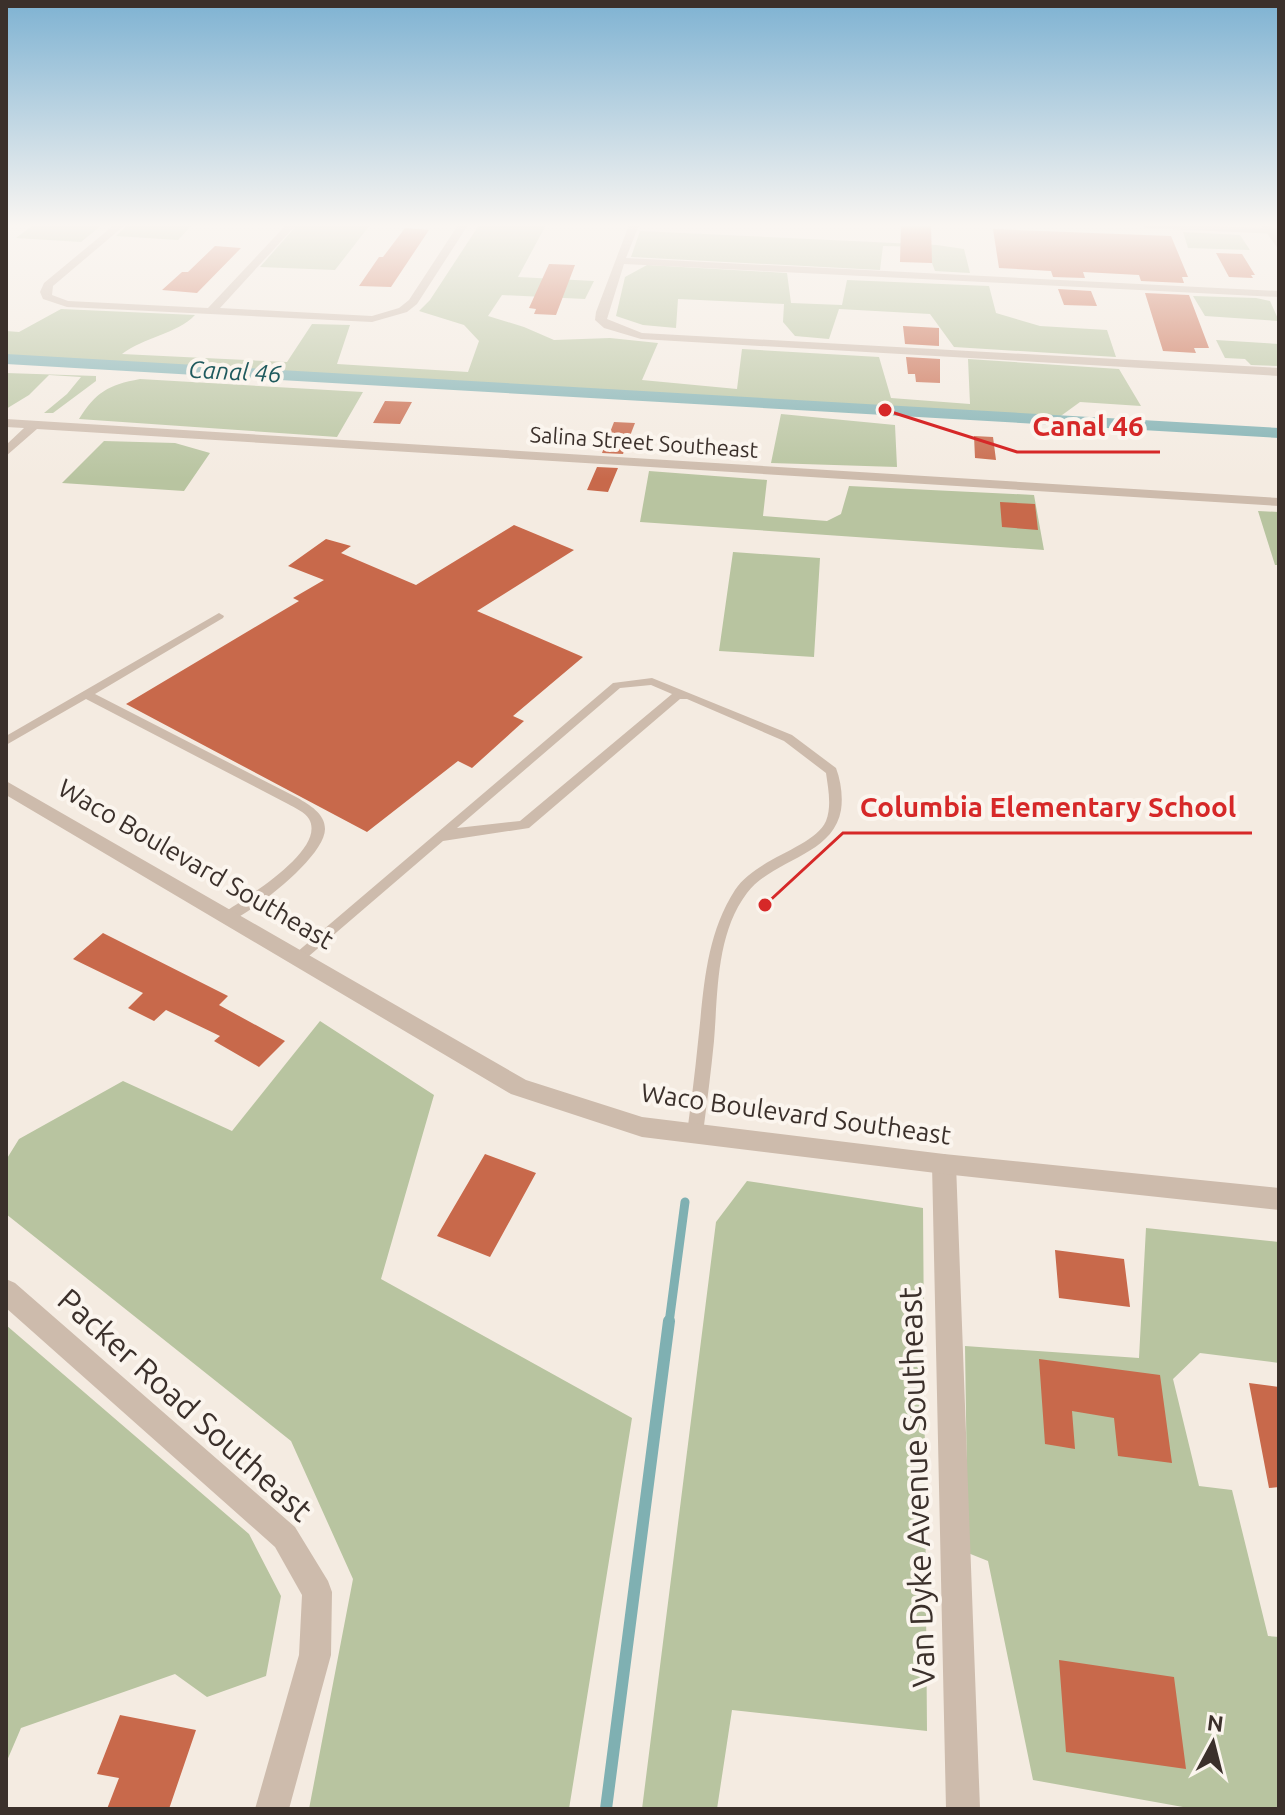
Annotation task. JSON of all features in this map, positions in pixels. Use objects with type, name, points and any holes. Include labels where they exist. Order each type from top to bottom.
[{"type":"street","points":[[169,310],[350,320],[387,316],[399,310]]},
{"type":"street","points":[[602,310],[601,320],[608,326],[641,336],[1279,372]]},
{"type":"street","name":"Salina Street Southeast","points":[[6,423],[1279,502]]},
{"type":"street","points":[[6,452],[34,425]]},
{"type":"street","name":"Waco Boulevard Southeast","points":[[6,787],[519,1087],[642,1127],[944,1164],[1279,1199]]},
{"type":"street","name":"Van Dyke Avenue Southeast","points":[[944,1164],[963,1809]]},
{"type":"street","name":"Packer Road Southeast","points":[[6,1291],[285,1537],[317,1592],[315,1655],[272,1809]]},
{"type":"lane","points":[[6,741],[219,616]]},
{"type":"lane","points":[[297,958],[617,685],[652,681],[788,738],[832,771],[838,799],[834,817],[826,831],[809,846],[766,868],[745,886],[727,915],[714,953],[695,1133]]},
{"type":"lane","points":[[86,694],[293,801],[314,816],[319,829],[317,841],[307,856],[228,917]]},
{"type":"lane","points":[[441,837],[469,829],[496,830],[524,825],[668,700],[677,695],[689,696]]},
{"type":"green space","points":[[60,310],[77,310],[195,315],[179,327],[122,354],[287,362],[312,324],[350,325],[337,364],[468,372],[479,341],[464,325],[419,311],[492,310],[488,316],[554,340],[610,338],[658,343],[642,380],[737,389],[742,349],[879,357],[891,398],[970,404],[968,359],[1119,369],[1141,406],[1080,402],[1058,418],[6,357],[6,331],[19,332]]},
{"type":"green space","points":[[617,310],[677,310],[676,328],[643,325],[616,316]]},
{"type":"green space","points":[[784,310],[839,310],[829,339],[795,336],[783,322]]},
{"type":"green space","points":[[852,310],[995,310],[996,313],[1040,326],[1107,330],[1116,357],[954,347],[930,314]]},
{"type":"green space","points":[[1201,310],[1274,310],[1279,321],[1205,316]]},
{"type":"green space","points":[[1216,340],[1279,344],[1279,366],[1251,365],[1245,359],[1225,358]]},
{"type":"green space","points":[[6,373],[96,376],[96,381],[53,413],[44,413],[67,394],[81,377],[49,375],[29,395],[6,409]]},
{"type":"green space","points":[[140,379],[363,392],[337,437],[79,419],[104,391]]},
{"type":"green space","points":[[781,414],[895,425],[897,467],[771,463]]},
{"type":"green space","points":[[104,441],[175,443],[210,453],[184,491],[62,483]]},
{"type":"green space","points":[[649,471],[767,480],[763,516],[827,521],[841,514],[849,486],[1034,495],[1044,550],[640,522]]},
{"type":"green space","points":[[1258,511],[1279,512],[1279,565],[1275,565]]},
{"type":"green space","points":[[733,552],[820,558],[814,657],[719,651]]},
{"type":"green space","points":[[320,1021],[434,1095],[381,1279],[632,1418],[569,1809],[309,1809],[353,1579],[291,1441],[6,1214],[6,1160],[19,1139],[123,1081],[232,1131]]},
{"type":"green space","points":[[747,1181],[923,1208],[927,1731],[732,1710],[717,1809],[642,1809],[716,1222]]},
{"type":"green space","points":[[1146,1228],[1279,1242],[1279,1363],[1200,1353],[1173,1379],[1199,1486],[1232,1490],[1268,1636],[1279,1637],[1279,1809],[1194,1809],[1033,1780],[988,1561],[968,1553],[965,1346],[1139,1358]]},
{"type":"green space","points":[[6,1325],[249,1534],[281,1596],[266,1676],[207,1697],[175,1674],[21,1728],[6,1763]]},
{"type":"building","points":[[536,310],[558,310],[556,315],[534,314]]},
{"type":"building","points":[[1150,310],[1195,310],[1209,348],[1194,348],[1196,353],[1163,351]]},
{"type":"building","points":[[903,326],[939,328],[939,346],[905,344]]},
{"type":"building","points":[[906,357],[940,359],[940,383],[916,382],[915,374],[908,374]]},
{"type":"building","points":[[385,401],[412,402],[400,424],[373,423]]},
{"type":"building","points":[[614,422],[635,423],[623,454],[602,453]]},
{"type":"building","points":[[974,436],[993,437],[996,460],[975,458]]},
{"type":"building","points":[[597,467],[618,468],[608,492],[587,490]]},
{"type":"building","points":[[1000,502],[1035,504],[1038,530],[1002,527]]},
{"type":"building","points":[[514,525],[574,550],[477,611],[583,657],[513,716],[524,721],[472,768],[458,761],[367,832],[126,704],[299,601],[293,598],[324,580],[288,566],[326,539],[351,546],[341,553],[416,585]]},
{"type":"building","points":[[103,933],[228,996],[219,1005],[285,1041],[259,1067],[214,1041],[220,1036],[166,1010],[154,1021],[128,1008],[143,993],[73,959]]},
{"type":"building","points":[[485,1154],[536,1173],[490,1257],[437,1236]]},
{"type":"building","points":[[1055,1250],[1124,1259],[1130,1307],[1059,1298]]},
{"type":"building","points":[[1039,1359],[1160,1375],[1172,1463],[1118,1456],[1114,1418],[1072,1411],[1075,1449],[1045,1444]]},
{"type":"building","points":[[1249,1383],[1279,1387],[1279,1487],[1269,1488]]},
{"type":"building","points":[[1059,1660],[1174,1677],[1186,1769],[1066,1752]]},
{"type":"building","points":[[120,1715],[196,1730],[169,1809],[107,1809],[119,1778],[97,1774]]},
{"type":"waterway","name":"Canal 46","points":[[6,359],[1279,433]]},
{"type":"waterway","points":[[669,1323],[685,1202]]},
{"type":"waterway","points":[[606,1809],[669,1321]]},
{"type":"place","name":"Canal 46","points":[[885,410]]},
{"type":"place","name":"Columbia Elementary School","points":[[765,905]]}]
